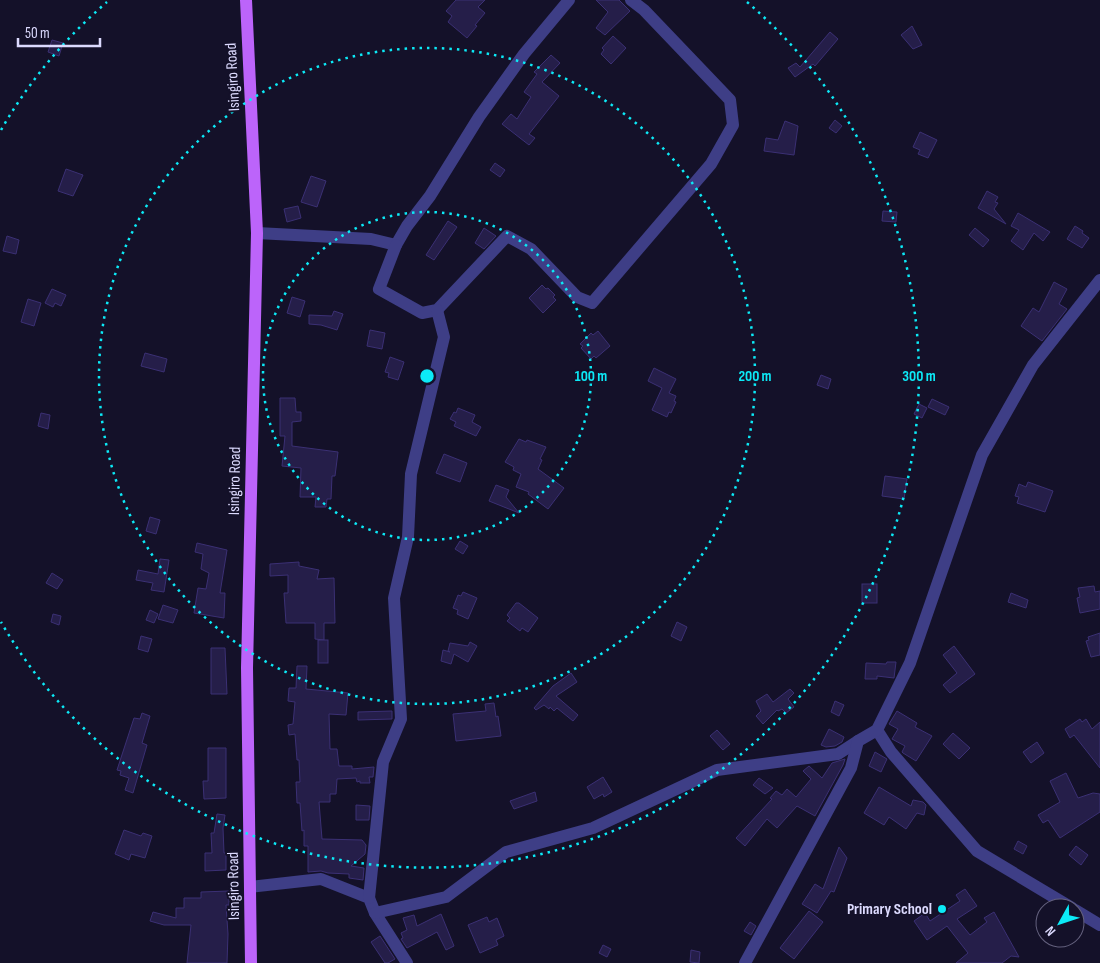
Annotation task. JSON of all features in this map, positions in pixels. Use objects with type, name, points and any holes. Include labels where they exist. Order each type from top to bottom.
[{"type":"main road","name":"Isingiro Road","points":[[246,0],[257,233],[247,668],[250,963]]},
{"type":"street","points":[[569,0],[524,54],[479,117],[430,196],[407,226],[396,245],[379,289],[422,313],[437,310],[507,236],[531,249],[577,297],[592,303],[711,164],[733,125],[730,100],[644,10],[631,0]]},
{"type":"street","points":[[257,233],[371,239],[396,245]]},
{"type":"street","points":[[375,912],[446,898],[506,852],[593,828],[717,770],[838,754],[877,730],[910,663],[982,455],[1033,365],[1100,280]]},
{"type":"street","points":[[407,963],[375,912],[369,898],[383,762],[401,719],[394,598],[408,537],[411,474],[444,337],[437,310]]},
{"type":"street","points":[[877,730],[891,752],[977,850],[1056,898]]},
{"type":"street","points":[[745,963],[851,768],[858,741]]},
{"type":"street","points":[[250,887],[321,879],[369,898]]},
{"type":"street","points":[[1085,916],[1100,925]]},
{"type":"building","points":[[456,0],[485,0],[478,7],[485,13],[467,38],[448,22],[452,16],[446,11]]},
{"type":"building","points":[[596,0],[619,0],[630,11],[605,35],[596,28],[608,12]]},
{"type":"building","points":[[912,26],[922,45],[913,49],[901,35]]},
{"type":"building","points":[[830,32],[838,39],[815,66],[813,64],[795,77],[788,68],[796,63],[800,67]]},
{"type":"building","points":[[613,36],[626,48],[611,64],[601,54],[604,50],[602,48]]},
{"type":"building","points":[[52,40],[63,43],[59,56],[48,52]]},
{"type":"building","points":[[551,55],[560,63],[542,82],[559,96],[529,134],[535,138],[529,145],[502,124],[511,114],[517,119],[531,97],[524,92],[537,74],[534,72]]},
{"type":"building","points":[[835,120],[842,126],[836,133],[829,128]]},
{"type":"building","points":[[785,121],[798,126],[794,155],[764,151],[766,138],[778,140]]},
{"type":"building","points":[[920,132],[937,140],[928,158],[918,154],[920,150],[913,147]]},
{"type":"building","points":[[495,163],[505,170],[500,177],[490,170]]},
{"type":"building","points":[[66,169],[83,175],[73,196],[58,191]]},
{"type":"building","points":[[311,176],[326,181],[317,207],[301,202]]},
{"type":"building","points":[[987,191],[998,197],[995,202],[998,203],[994,209],[1006,224],[978,208]]},
{"type":"building","points":[[298,206],[301,218],[287,222],[284,209]]},
{"type":"building","points":[[883,211],[897,212],[896,222],[882,221]]},
{"type":"building","points":[[1018,213],[1050,232],[1043,241],[1034,233],[1023,250],[1011,241],[1019,230],[1011,226]]},
{"type":"building","points":[[448,221],[457,227],[434,260],[426,255]]},
{"type":"building","points":[[1075,226],[1089,238],[1082,248],[1067,239]]},
{"type":"building","points":[[484,228],[496,236],[484,249],[475,243]]},
{"type":"building","points":[[975,228],[989,240],[983,247],[969,235]]},
{"type":"building","points":[[7,236],[19,240],[16,254],[3,251]]},
{"type":"building","points":[[1054,282],[1067,289],[1059,304],[1067,309],[1042,341],[1021,326],[1033,308],[1039,312]]},
{"type":"building","points":[[542,285],[555,295],[553,297],[556,300],[543,313],[529,298]]},
{"type":"building","points":[[52,289],[66,295],[61,306],[55,303],[53,307],[45,303]]},
{"type":"building","points":[[292,297],[305,301],[300,317],[287,313]]},
{"type":"building","points":[[28,299],[41,303],[34,326],[21,322]]},
{"type":"building","points":[[334,311],[343,314],[337,330],[321,325],[309,324],[309,315],[332,316]]},
{"type":"building","points":[[370,330],[385,333],[382,349],[367,346]]},
{"type":"building","points":[[598,331],[610,346],[596,358],[594,356],[591,359],[581,348],[583,346],[580,344],[591,333],[593,335]]},
{"type":"building","points":[[145,353],[167,359],[164,372],[141,366]]},
{"type":"building","points":[[390,357],[404,362],[398,380],[388,377],[389,373],[385,372]]},
{"type":"building","points":[[654,368],[676,379],[669,393],[676,396],[674,401],[676,402],[667,417],[652,410],[662,388],[648,381]]},
{"type":"building","points":[[821,375],[831,379],[828,389],[817,385]]},
{"type":"building","points":[[280,398],[295,398],[296,412],[301,412],[301,421],[292,422],[292,446],[338,452],[335,476],[332,476],[331,499],[327,499],[326,507],[315,507],[316,497],[300,497],[301,468],[282,466],[285,436],[280,436]]},
{"type":"building","points":[[932,399],[949,407],[945,415],[928,407]]},
{"type":"building","points":[[919,404],[927,408],[922,418],[914,414]]},
{"type":"building","points":[[458,408],[475,415],[472,422],[481,427],[476,436],[454,426],[456,422],[450,419]]},
{"type":"building","points":[[41,413],[50,415],[48,429],[38,426]]},
{"type":"building","points":[[519,439],[546,447],[540,459],[542,460],[538,469],[564,488],[548,509],[528,494],[529,492],[516,487],[521,474],[513,470],[514,467],[505,462]]},
{"type":"building","points":[[444,454],[467,463],[460,482],[436,473]]},
{"type":"building","points":[[885,476],[907,479],[904,499],[882,496]]},
{"type":"building","points":[[1028,482],[1053,491],[1045,512],[1017,503],[1019,497],[1015,496],[1019,484],[1026,487]]},
{"type":"building","points":[[496,485],[509,490],[506,497],[519,513],[489,501]]},
{"type":"building","points":[[150,517],[160,520],[156,534],[146,531]]},
{"type":"building","points":[[460,541],[468,546],[463,554],[455,549]]},
{"type":"building","points":[[197,543],[227,550],[220,593],[225,593],[224,618],[194,613],[198,588],[206,589],[209,573],[201,569],[203,554],[195,552]]},
{"type":"building","points":[[160,559],[169,560],[164,592],[151,590],[153,583],[136,580],[138,570],[158,574]]},
{"type":"building","points":[[299,562],[299,566],[319,570],[317,579],[334,578],[335,623],[324,623],[324,640],[315,639],[315,623],[286,623],[284,593],[288,593],[288,575],[270,576],[270,564]]},
{"type":"building","points":[[52,573],[63,580],[57,589],[46,583]]},
{"type":"building","points":[[862,584],[877,584],[877,603],[862,603]]},
{"type":"building","points":[[1094,586],[1095,592],[1100,591],[1100,609],[1080,613],[1077,598],[1080,597],[1078,588]]},
{"type":"building","points":[[463,592],[477,598],[468,619],[457,614],[458,610],[453,608],[458,595],[461,596]]},
{"type":"building","points":[[1011,593],[1028,600],[1026,608],[1008,602]]},
{"type":"building","points":[[516,603],[519,603],[538,618],[528,632],[522,628],[520,631],[507,621],[510,618],[507,615]]},
{"type":"building","points":[[163,605],[178,610],[173,623],[158,619]]},
{"type":"building","points":[[150,610],[158,614],[154,623],[146,620]]},
{"type":"building","points":[[53,614],[61,616],[59,625],[51,622]]},
{"type":"building","points":[[677,622],[687,627],[681,641],[671,636]]},
{"type":"building","points":[[1100,633],[1100,655],[1091,657],[1086,641],[1089,640],[1088,637]]},
{"type":"building","points":[[141,636],[152,639],[148,652],[138,649]]},
{"type":"building","points":[[318,640],[328,640],[328,663],[318,663]]},
{"type":"building","points":[[470,642],[477,646],[468,662],[454,654],[451,664],[441,661],[443,650],[450,652],[448,651],[450,643],[468,646]]},
{"type":"building","points":[[954,646],[975,674],[950,693],[943,685],[957,673],[943,655]]},
{"type":"building","points":[[211,648],[225,648],[227,694],[211,694]]},
{"type":"building","points":[[887,662],[896,662],[894,678],[877,676],[877,679],[865,679],[866,663],[886,664]]},
{"type":"building","points":[[297,666],[307,666],[306,689],[348,693],[346,715],[329,714],[330,749],[337,749],[339,766],[352,766],[352,769],[374,767],[373,777],[369,777],[370,783],[357,782],[356,778],[337,779],[336,794],[330,794],[330,802],[319,802],[322,839],[362,840],[366,845],[365,854],[351,866],[364,868],[363,880],[349,878],[349,874],[321,871],[308,872],[308,846],[304,846],[300,803],[297,803],[296,782],[300,782],[299,760],[297,760],[295,734],[289,735],[288,725],[293,724],[295,702],[288,701],[289,688],[296,688]]},
{"type":"building","points":[[571,673],[577,682],[556,696],[578,715],[573,721],[557,708],[554,711],[544,705],[536,710],[534,708],[553,686]]},
{"type":"building","points":[[790,689],[794,693],[788,699],[794,707],[786,713],[782,709],[777,710],[763,724],[756,716],[761,711],[756,701],[767,694],[773,702]]},
{"type":"building","points":[[835,701],[844,705],[839,716],[831,712]]},
{"type":"building","points":[[494,703],[501,736],[456,741],[453,714],[486,711],[485,704]]},
{"type":"building","points":[[392,711],[392,719],[358,720],[358,712]]},
{"type":"building","points":[[897,711],[917,723],[915,727],[932,736],[916,761],[902,752],[905,746],[892,739],[898,729],[889,724]]},
{"type":"building","points":[[142,713],[150,716],[142,743],[147,745],[133,793],[125,790],[129,778],[120,775],[121,771],[117,770],[134,718],[140,719]]},
{"type":"building","points":[[1080,719],[1082,722],[1086,719],[1092,729],[1100,722],[1100,768],[1074,735],[1070,738],[1065,729]]},
{"type":"building","points":[[829,729],[844,737],[842,742],[835,746],[826,747],[821,745]]},
{"type":"building","points":[[717,730],[730,744],[723,750],[710,736]]},
{"type":"building","points":[[953,733],[970,748],[959,759],[943,744]]},
{"type":"building","points":[[1037,742],[1044,753],[1031,763],[1023,752]]},
{"type":"building","points":[[208,748],[226,748],[226,798],[204,799],[203,781],[208,781]]},
{"type":"building","points":[[875,752],[887,759],[881,772],[869,766]]},
{"type":"building","points":[[845,759],[815,816],[797,806],[777,828],[767,819],[745,846],[736,838],[772,799],[770,798],[776,791],[782,795],[787,789],[796,797],[811,779],[803,771],[809,766],[822,778],[832,763]]},
{"type":"building","points":[[1066,773],[1078,798],[1093,793],[1100,794],[1100,812],[1060,838],[1048,820],[1043,823],[1038,815],[1060,802],[1050,781]]},
{"type":"building","points":[[603,777],[612,792],[604,797],[603,794],[594,799],[587,787]]},
{"type":"building","points":[[759,778],[773,788],[765,794],[753,785]]},
{"type":"building","points":[[879,787],[911,806],[913,800],[923,802],[926,805],[924,815],[917,813],[906,829],[889,817],[884,825],[864,813]]},
{"type":"building","points":[[535,792],[537,801],[514,809],[510,801]]},
{"type":"building","points":[[356,805],[370,806],[369,820],[356,820]]},
{"type":"building","points":[[217,814],[225,815],[223,828],[226,870],[205,871],[205,853],[212,853],[211,833],[214,833]]},
{"type":"building","points":[[124,830],[141,836],[143,833],[152,836],[145,858],[131,854],[129,860],[115,854]]},
{"type":"building","points":[[1018,841],[1027,846],[1023,854],[1014,849]]},
{"type":"building","points":[[1076,846],[1088,855],[1081,865],[1069,855]]},
{"type":"building","points":[[839,847],[847,858],[834,892],[831,891],[817,913],[802,904],[815,884],[823,889]]},
{"type":"building","points":[[965,889],[977,906],[957,919],[970,935],[987,922],[984,918],[994,912],[1019,957],[1011,956],[1002,963],[956,963],[968,953],[947,926],[927,940],[914,921],[925,913],[930,921],[960,901],[956,895]]},
{"type":"building","points":[[229,891],[229,905],[226,905],[227,963],[187,963],[191,925],[164,925],[150,921],[153,912],[176,918],[176,908],[184,908],[184,898],[201,898],[201,892]]},
{"type":"building","points":[[809,911],[823,922],[794,959],[780,948]]},
{"type":"building","points":[[441,914],[454,946],[446,950],[437,932],[407,948],[401,939],[403,938],[401,933],[407,930],[403,918],[414,915],[417,926]]},
{"type":"building","points":[[487,917],[489,922],[497,918],[504,936],[496,940],[498,945],[480,953],[468,925]]},
{"type":"building","points":[[750,922],[756,926],[751,935],[744,931]]},
{"type":"building","points":[[380,936],[395,959],[388,963],[385,963],[371,942]]},
{"type":"building","points":[[603,945],[611,949],[607,957],[599,953]]},
{"type":"building","points":[[691,950],[700,952],[699,963],[690,962]]},
{"type":"place","name":"Primary School","points":[[942,909]]}]
